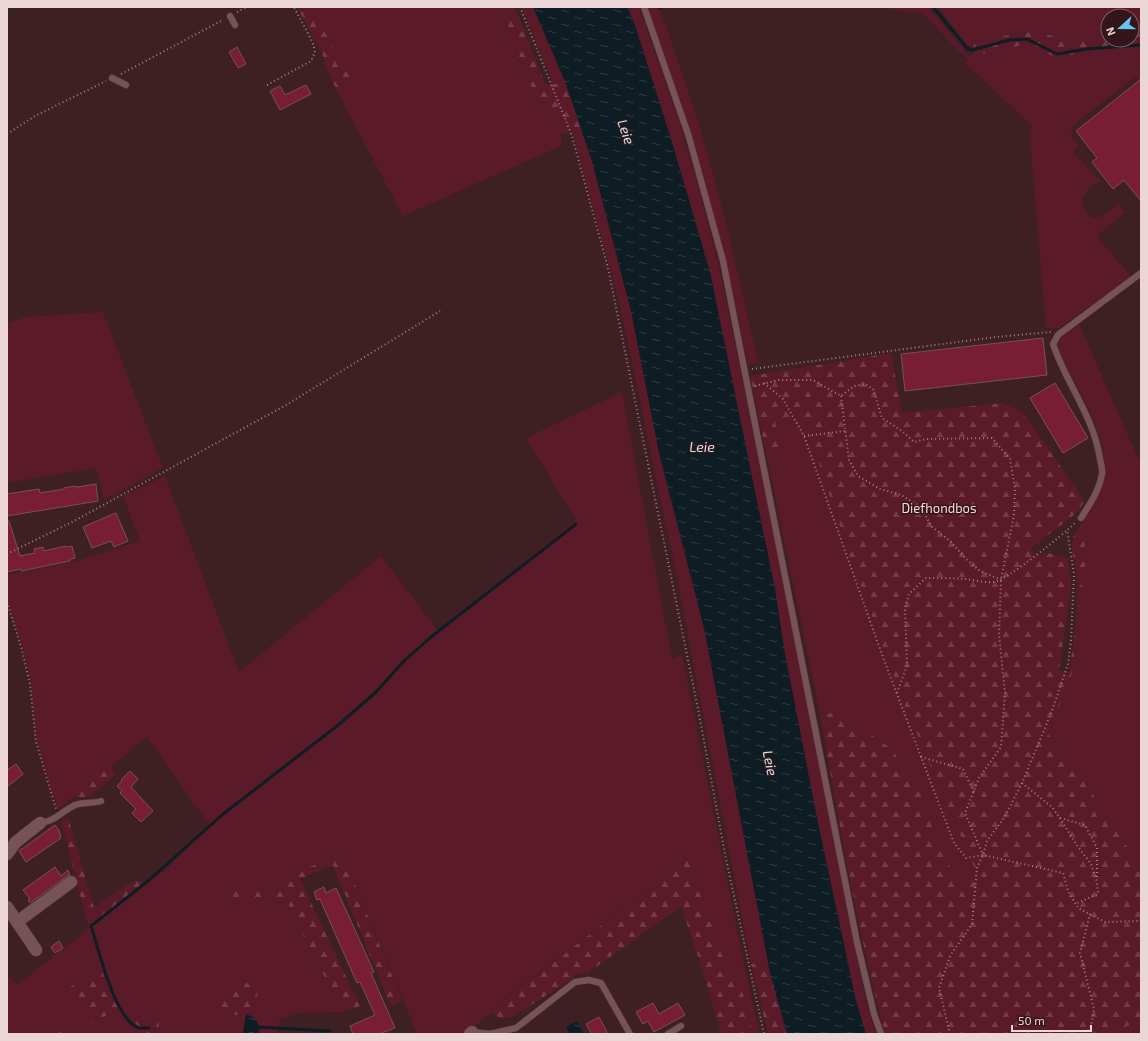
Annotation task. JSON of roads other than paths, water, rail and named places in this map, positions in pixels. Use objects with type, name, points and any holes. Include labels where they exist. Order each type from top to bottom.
[{"type":"street","points":[[7,854],[16,842],[40,823]]},
{"type":"street","points":[[17,922],[71,882]]},
{"type":"street","points":[[7,907],[36,950]]},
{"type":"lane","points":[[644,7],[689,137],[723,261],[857,942],[874,1014],[881,1034]]},
{"type":"lane","points":[[230,16],[235,25]]},
{"type":"lane","points":[[112,78],[126,85]]},
{"type":"lane","points":[[1081,518],[1097,491],[1102,473],[1099,451],[1092,428],[1057,357],[1053,344],[1058,335],[1141,272]]},
{"type":"lane","points":[[40,823],[49,822],[75,805],[92,804],[100,801]]},
{"type":"lane","points":[[471,1033],[490,1034],[517,1031],[574,982],[588,980],[601,983],[630,1034]]},
{"type":"lane","points":[[668,1034],[681,1026]]},
{"type":"water","name":"Leie","points":[[533,7],[627,7],[635,25],[672,142],[710,272],[775,589],[785,654],[818,823],[856,1001],[866,1034],[787,1034],[770,973],[704,628],[659,453],[631,311],[592,161],[566,84]]},
{"type":"water","points":[[246,1014],[253,1017],[257,1021],[259,1034],[243,1034]]},
{"type":"water","points":[[577,1021],[584,1034],[570,1034],[566,1027]]},
{"type":"waterway","points":[[933,7],[967,48],[972,50],[1009,40],[1027,39],[1057,54],[1086,49],[1141,45]]},
{"type":"waterway","points":[[149,1028],[137,1027],[129,1021],[121,1010],[108,982],[91,926],[148,881],[223,814],[337,726],[375,693],[404,661],[431,637],[576,524]]},
{"type":"waterway","points":[[256,1027],[330,1031]]},
{"type":"park label","name":"Diefhondbos","points":[[939,508]]}]
